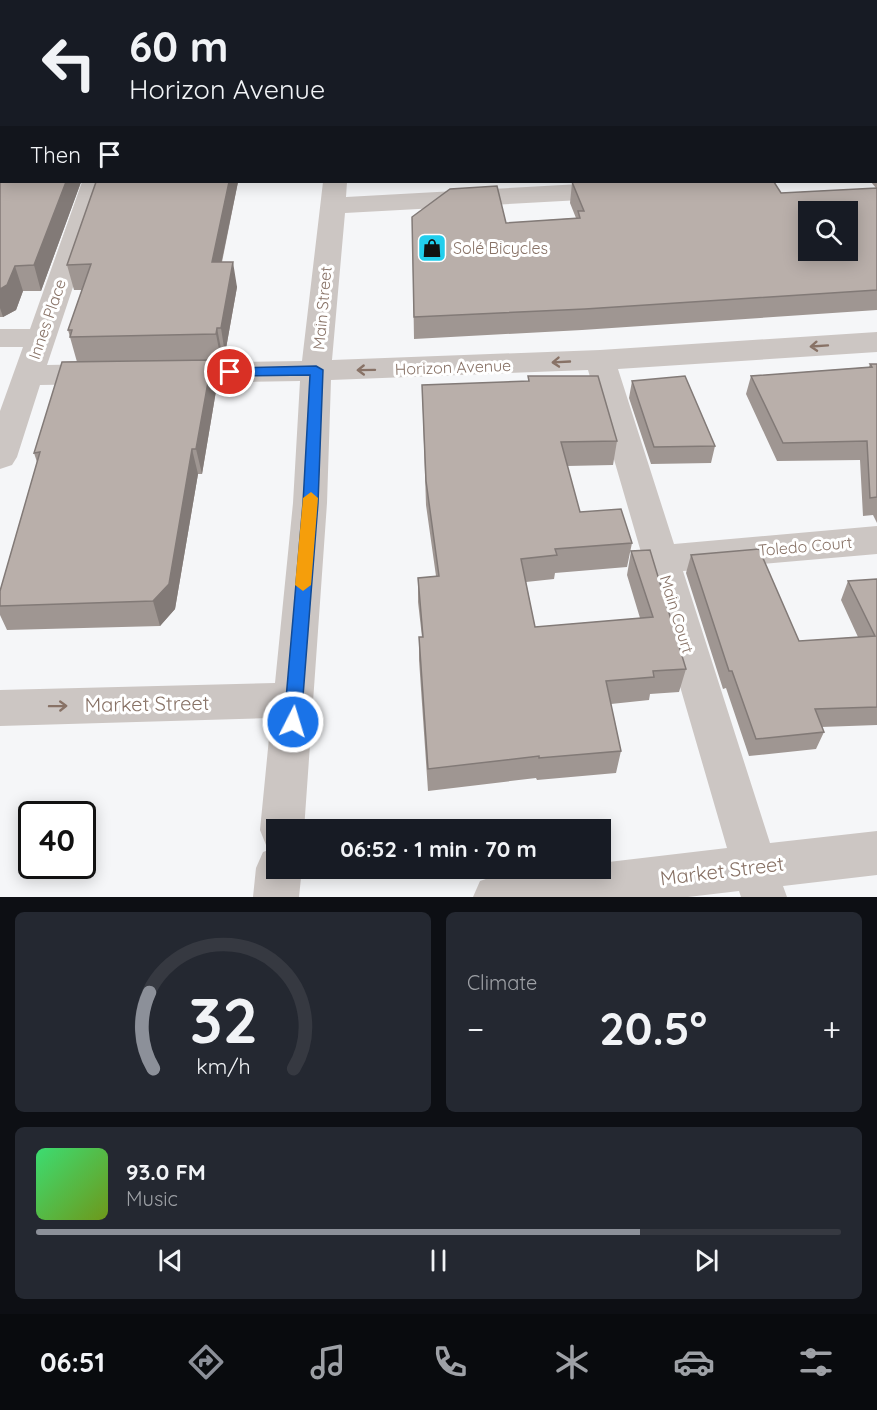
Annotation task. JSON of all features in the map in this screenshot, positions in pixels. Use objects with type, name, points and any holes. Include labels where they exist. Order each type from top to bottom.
[{"type":"street","name":"Innes Place","points":[[0,458],[95,183]]},
{"type":"street","points":[[333,194],[638,188]]},
{"type":"street","name":"Main Street","points":[[283,819],[310,503],[316,370],[333,194]]},
{"type":"street","points":[[0,338],[41,338]]},
{"type":"street","name":"Horizon Avenue","points":[[28,375],[404,369],[600,360],[877,342]]},
{"type":"street","name":"Main Court","points":[[600,360],[759,882]]},
{"type":"street","name":"Toledo Court","points":[[660,559],[877,540]]},
{"type":"street","name":"Market Street","points":[[0,708],[295,700]]},
{"type":"street","name":"Market Street","points":[[496,897],[759,882],[877,854]]},
{"type":"street","points":[[276,897],[278,879]]},
{"type":"building","points":[[0,183],[66,183],[34,265],[15,266],[7,285],[0,289]]},
{"type":"building","points":[[96,183],[229,183],[212,262],[233,262],[221,328],[217,328],[216,334],[70,337],[72,330],[68,330],[91,264],[67,265]]},
{"type":"building","points":[[572,183],[775,183],[781,193],[877,188],[877,290],[585,309],[414,317],[412,217],[450,189],[497,186],[506,223],[580,218],[578,211],[584,211]]},
{"type":"building","points":[[212,360],[196,449],[192,449],[169,584],[153,601],[0,606],[0,591],[40,452],[34,453],[62,362]]},
{"type":"building","points":[[870,364],[877,364],[877,497],[870,498],[867,441],[783,443],[751,376],[872,367]]},
{"type":"building","points":[[528,376],[598,376],[617,441],[561,442],[580,512],[621,509],[632,543],[555,549],[557,555],[521,559],[535,627],[653,617],[631,551],[650,550],[686,669],[653,671],[654,677],[606,681],[621,751],[539,758],[539,756],[428,769],[419,637],[423,637],[418,578],[439,576],[426,481],[422,385],[529,381]]},
{"type":"building","points":[[685,376],[715,446],[654,447],[632,381]]},
{"type":"building","points":[[759,549],[799,641],[875,636],[848,581],[877,579],[877,707],[815,709],[824,732],[756,739],[732,671],[729,671],[691,555]]},
{"type":"slow traffic","points":[[303,585],[311,498]]},
{"type":"place","name":"Solé Bicycles","points":[[432,248]]},
{"type":"route","points":[[230,372],[316,370],[310,503],[293,722]]}]
